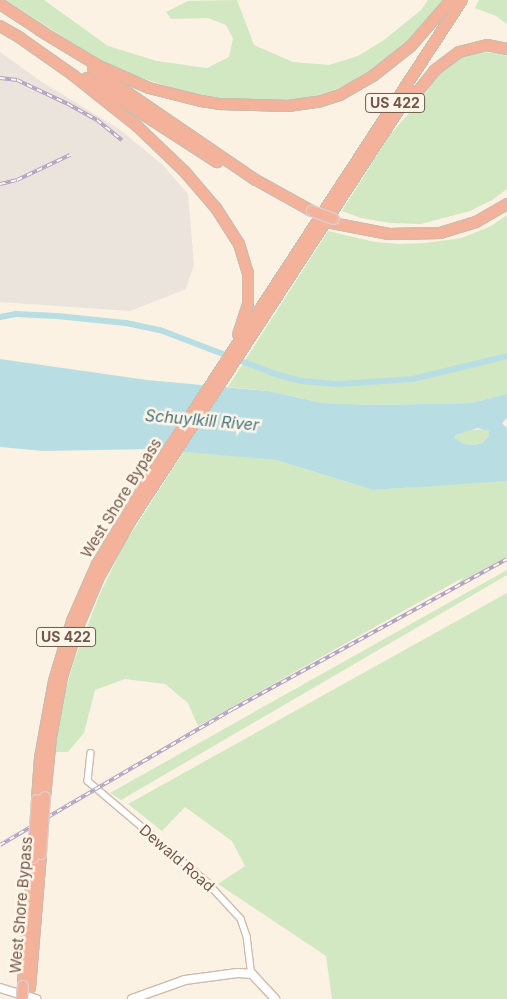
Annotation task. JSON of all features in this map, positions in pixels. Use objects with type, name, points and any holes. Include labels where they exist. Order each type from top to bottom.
[{"type":"highway","points":[[39,30],[97,65],[158,90],[221,104],[288,106],[318,102],[340,94],[373,76],[411,46],[451,0]]},
{"type":"highway","name":"West Shore Bypass","points":[[146,490],[462,0]]},
{"type":"highway","name":"West Shore Bypass","points":[[22,999],[26,987],[41,799],[56,706],[77,629],[108,559],[146,490],[200,400],[378,142],[470,0]]},
{"type":"highway","points":[[4,7],[256,180],[312,214]]},
{"type":"highway","points":[[0,26],[256,187],[312,214],[389,234],[440,233],[476,222],[507,204]]},
{"type":"highway","points":[[16,35],[74,75],[137,126],[185,172],[225,222],[241,250],[250,280],[246,313],[235,350]]},
{"type":"highway","points":[[378,142],[426,80],[451,56],[480,46],[507,49]]},
{"type":"highway","points":[[333,221],[389,229],[440,228],[474,218],[507,198]]},
{"type":"highway","name":"West Shore Bypass","points":[[26,987],[29,999]]},
{"type":"street","name":"Dewald Road","points":[[91,753],[88,781],[207,882],[241,920],[246,936],[252,974]]},
{"type":"street","points":[[132,999],[185,980],[238,973],[252,974],[275,999]]},
{"type":"street","points":[[0,988],[36,999]]},
{"type":"shaded area","points":[[0,52],[42,82],[119,129],[163,165],[188,194],[194,265],[186,289],[130,311],[0,302]]},
{"type":"green space","points":[[6,0],[44,0],[108,46],[157,61],[207,68],[229,57],[233,38],[226,25],[208,18],[171,19],[166,12],[188,1],[237,0],[254,45],[293,62],[329,65],[358,56],[384,40],[421,10],[428,0],[446,0],[395,54],[362,77],[332,91],[300,100],[268,100],[222,98],[186,92],[129,74],[101,61]]},
{"type":"green space","points":[[479,0],[507,0],[507,24],[496,16],[475,8]]},
{"type":"green space","points":[[477,52],[500,53],[507,56],[507,189],[492,200],[470,211],[421,224],[390,223],[361,218],[342,211],[389,136],[424,96],[440,72],[460,57]]},
{"type":"green space","points":[[507,215],[507,394],[471,403],[374,405],[323,403],[268,391],[228,387],[328,231],[375,242],[425,243],[462,238],[491,226]]},
{"type":"green space","points":[[485,429],[489,431],[489,436],[482,443],[474,445],[464,444],[455,438],[456,435],[471,430]]},
{"type":"green space","points":[[184,451],[276,460],[373,490],[415,487],[507,453],[507,559],[451,590],[464,577],[198,726],[188,703],[165,684],[125,679],[95,690],[84,733],[68,752],[55,752],[61,707],[74,661],[99,596],[122,548]]},
{"type":"green space","points":[[507,570],[507,575],[121,800],[110,793]]},
{"type":"green space","points":[[507,593],[507,999],[332,999],[326,956],[218,884],[245,866],[232,841],[185,807],[162,831],[128,804]]},
{"type":"water","name":"Schuylkill River","points":[[0,359],[147,380],[268,391],[323,403],[374,405],[471,403],[507,394],[507,418],[502,423],[507,428],[507,481],[373,490],[276,460],[153,449],[43,451],[0,447]],"holes":[[[478,428],[489,431],[489,436],[482,443],[474,445],[464,444],[455,438],[456,435]]]},
{"type":"waterway","points":[[0,317],[16,314],[126,323],[160,330],[275,374],[302,381],[340,384],[413,379],[507,356]]},
{"type":"railway","points":[[0,78],[17,80],[68,104],[97,120],[122,140]]},
{"type":"railway","points":[[0,184],[17,180],[70,155]]},
{"type":"railway","points":[[0,845],[233,709],[507,559]]}]
